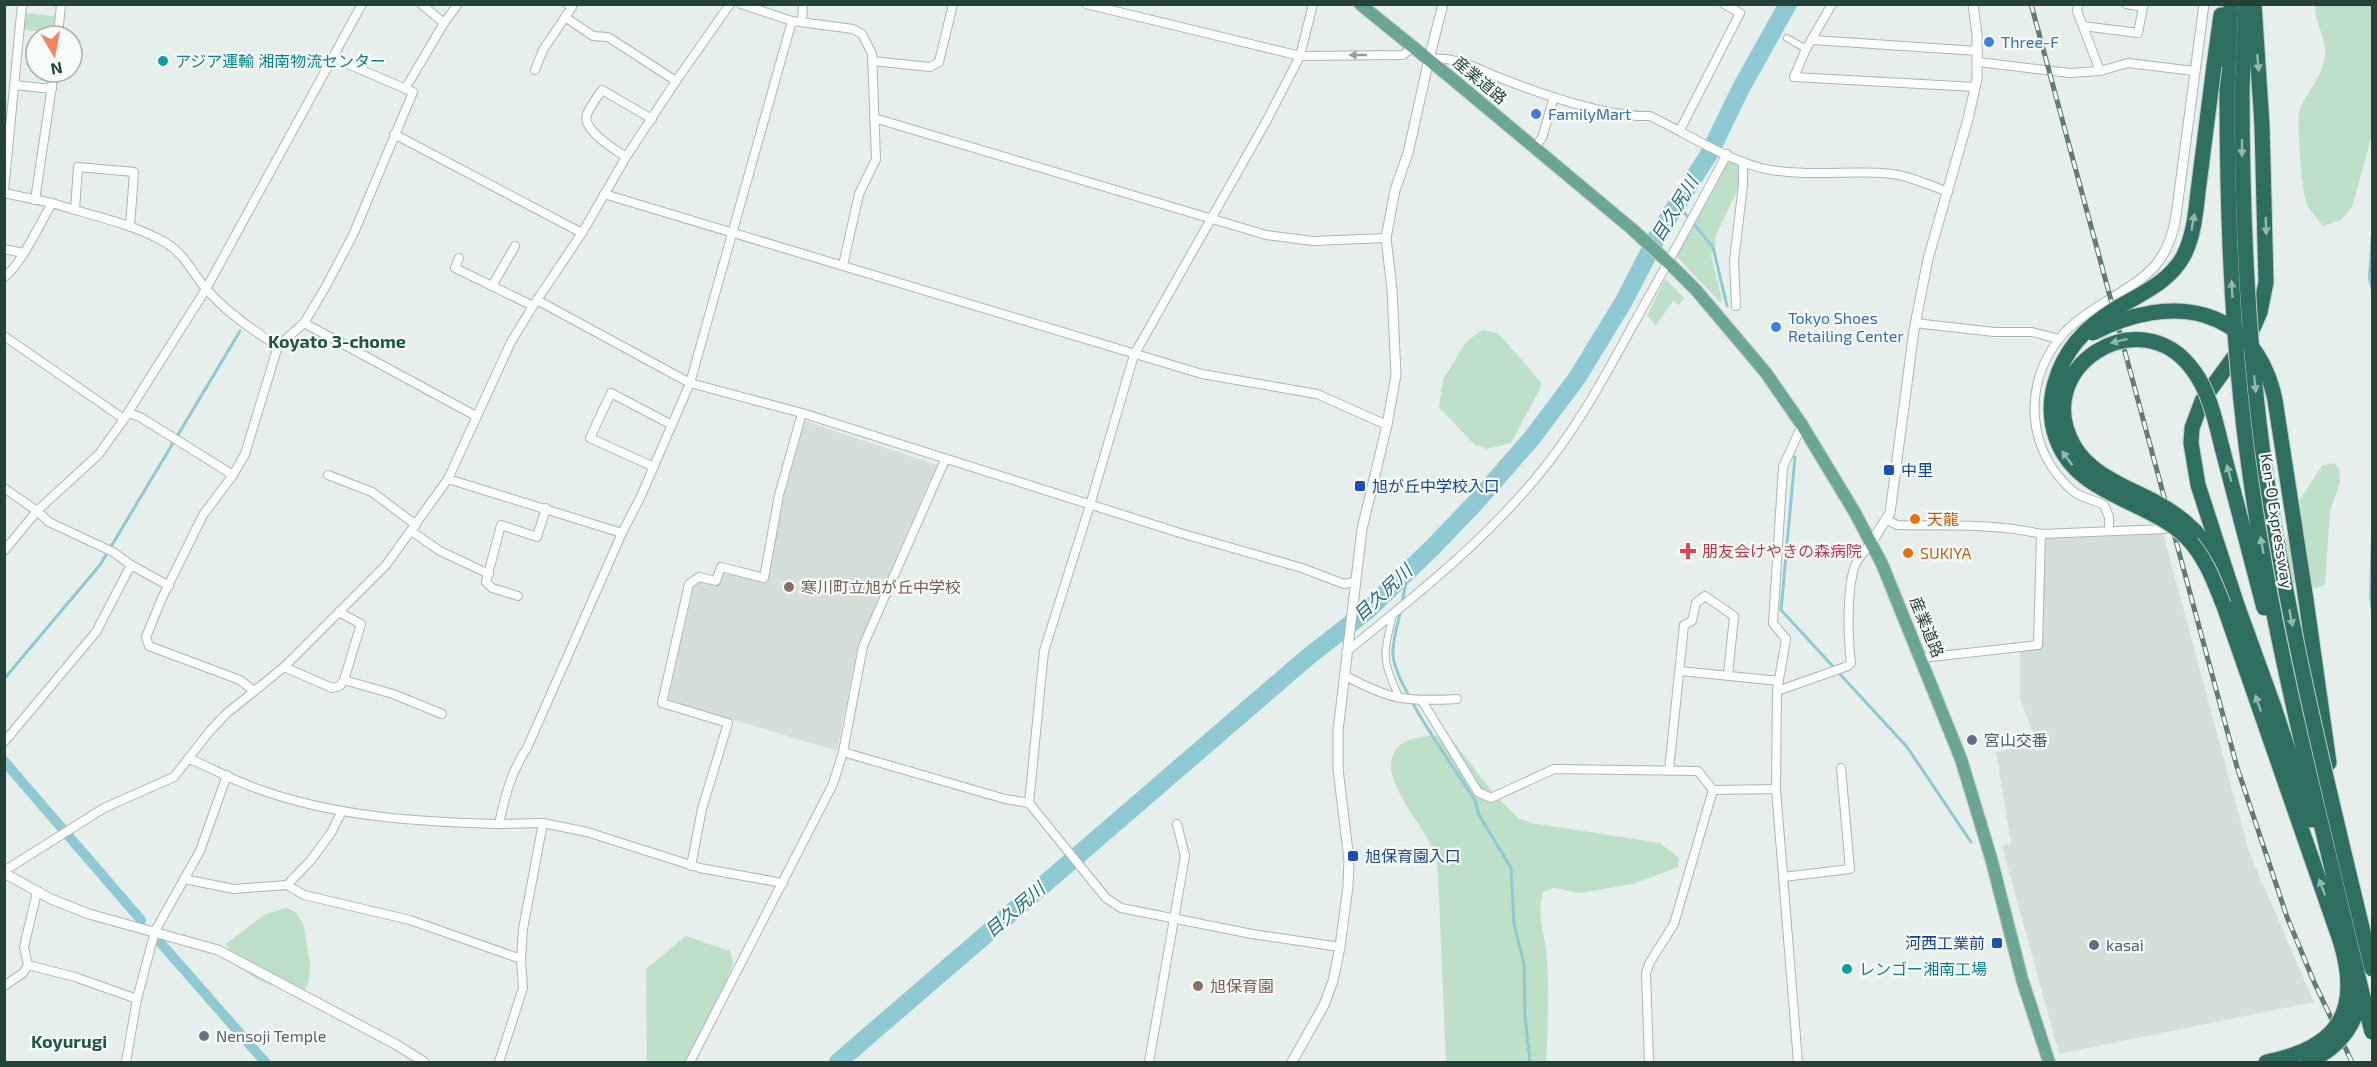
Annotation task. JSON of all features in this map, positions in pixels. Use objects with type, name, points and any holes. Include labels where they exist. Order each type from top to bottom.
[{"type":"highway","points":[[2222,4],[2193,225],[2186,252],[2172,272],[2162,281],[2091,326],[2071,349],[2058,373],[2051,403],[2055,434],[2067,459],[2086,478],[2174,527],[2194,546],[2209,570],[2345,955],[2349,975],[2348,993],[2338,1025],[2322,1041],[2310,1048],[2266,1062]]},
{"type":"highway","name":"Ken-O Expressway","points":[[2231,4],[2227,89],[2227,191],[2241,402],[2260,537],[2299,732],[2373,1032]]},
{"type":"highway","name":"Ken-O Expressway","points":[[2246,4],[2242,112],[2246,291],[2265,467],[2302,673],[2373,969]]},
{"type":"highway","points":[[2254,4],[2262,125],[2267,264],[2265,290],[2260,312],[2247,339],[2202,401],[2192,428],[2191,442],[2196,478],[2237,605],[2346,920],[2359,967],[2360,998],[2354,1019],[2333,1047],[2307,1062]]},
{"type":"highway","points":[[2058,373],[2074,349],[2104,327],[2130,318],[2176,311],[2205,315],[2231,327],[2249,342],[2263,361],[2278,414],[2322,720],[2360,900],[2368,949]]},
{"type":"highway","points":[[2237,605],[2217,561],[2195,531],[2160,505],[2103,474],[2074,446],[2065,422],[2066,393],[2078,367],[2088,355],[2101,347],[2129,339],[2159,343],[2185,359],[2202,384],[2214,418],[2267,623],[2299,732]]},
{"type":"main road","name":"産業道路","points":[[1360,4],[1429,59],[1667,261],[1696,290],[1766,373],[1802,424],[1871,543],[1922,658],[1968,776],[2022,979],[2049,1062]]},
{"type":"street","points":[[22,4],[4,192],[52,203],[130,227],[165,243],[189,263],[206,289],[231,314],[278,346]]},
{"type":"street","points":[[59,24],[61,4]]},
{"type":"street","points":[[4,551],[37,510],[99,454],[126,416],[206,289],[362,4]]},
{"type":"street","points":[[421,4],[444,23]]},
{"type":"street","points":[[405,89],[444,23],[458,4]]},
{"type":"street","points":[[535,70],[543,50],[572,7],[567,4]]},
{"type":"street","points":[[424,1062],[397,1045],[218,950],[89,914],[37,892],[4,872],[104,808],[174,777],[209,732],[284,666],[386,565],[448,479],[511,342],[652,118],[730,4]]},
{"type":"street","points":[[741,4],[792,21],[853,29],[862,34],[872,54],[876,159],[857,201],[843,265]]},
{"type":"street","points":[[802,22],[803,4]]},
{"type":"street","points":[[872,61],[930,67],[939,62],[953,4]]},
{"type":"street","points":[[1086,4],[1300,56],[1403,55],[1413,47]]},
{"type":"street","points":[[1029,803],[1044,651],[1134,355],[1210,217],[1267,120],[1300,56],[1313,4]]},
{"type":"street","points":[[1292,1062],[1324,1005],[1333,981],[1340,947],[1349,861],[1338,770],[1338,731],[1362,529],[1387,425],[1396,375],[1396,347],[1386,238],[1395,190],[1408,153],[1443,4]]},
{"type":"street","points":[[1680,130],[1740,13],[1724,4]]},
{"type":"street","points":[[1832,4],[1806,49],[1794,77],[1975,87]]},
{"type":"street","points":[[1777,691],[1851,663],[1848,642],[1851,577],[1858,559],[1890,513],[1915,323],[1928,259],[1975,87],[1978,51],[1973,4]]},
{"type":"street","points":[[2078,4],[2077,11],[2100,70]]},
{"type":"street","points":[[2083,26],[2138,33],[2143,7],[2126,4]]},
{"type":"street","points":[[2109,531],[2109,517],[2104,505],[2077,494],[2064,482],[2047,459],[2038,438],[2033,416],[2036,390],[2043,367],[2059,339],[2091,311],[2138,283],[2153,270],[2170,243],[2176,216],[2204,4]]},
{"type":"street","points":[[565,17],[593,36],[608,38],[676,81]]},
{"type":"street","points":[[499,824],[506,790],[516,765],[527,748],[690,383],[792,21]]},
{"type":"street","points":[[1787,38],[1806,49]]},
{"type":"street","points":[[1813,40],[1978,51]]},
{"type":"street","points":[[1429,59],[1443,57],[1455,60],[1554,97],[1634,117],[1650,116],[1743,162],[1773,170],[1850,174],[1883,173],[1910,178],[1948,192]]},
{"type":"street","points":[[254,691],[240,680],[149,646],[146,637],[203,515],[233,475],[245,454],[278,346],[304,323],[353,235],[412,92],[334,58]]},
{"type":"street","points":[[1978,62],[2049,72],[2100,70],[2128,63],[2194,71]]},
{"type":"street","points":[[35,200],[53,84]]},
{"type":"street","points":[[15,85],[52,89]]},
{"type":"street","points":[[627,157],[597,137],[587,122],[586,116],[602,90],[652,118]]},
{"type":"street","points":[[1534,148],[1542,138],[1554,97]]},
{"type":"street","points":[[874,118],[1266,235],[1313,241],[1386,238]]},
{"type":"street","points":[[394,134],[582,232]]},
{"type":"street","points":[[1346,650],[1393,613],[1488,531],[1537,478],[1570,434],[1691,220],[1725,153]]},
{"type":"street","points":[[1736,306],[1734,261],[1743,185],[1743,162]]},
{"type":"street","points":[[75,210],[78,167],[134,171],[130,227]]},
{"type":"street","points":[[604,194],[1134,355],[1220,379],[1305,391],[1387,425]]},
{"type":"street","points":[[4,277],[9,274],[23,253],[52,203]]},
{"type":"street","points":[[492,286],[515,246]]},
{"type":"street","points":[[4,249],[23,253]]},
{"type":"street","points":[[459,258],[455,268],[535,303],[690,383],[802,413],[1090,505],[1302,568],[1344,584],[1354,582]]},
{"type":"street","points":[[304,323],[476,416]]},
{"type":"street","points":[[1915,323],[1994,332],[2032,332],[2059,339]]},
{"type":"street","points":[[4,336],[126,416],[140,417],[233,475]]},
{"type":"street","points":[[654,467],[590,438],[611,393],[672,425]]},
{"type":"street","points":[[691,866],[702,809],[728,723],[662,702],[689,584],[699,577],[716,581],[720,567],[764,578],[779,495],[802,413]]},
{"type":"street","points":[[1798,1062],[1776,789],[1777,691],[1786,639],[1773,623],[1783,467],[1802,424]]},
{"type":"street","points":[[690,1062],[833,784],[843,752],[863,646],[945,460]]},
{"type":"street","points":[[328,475],[372,492],[440,551],[489,574]]},
{"type":"street","points":[[448,479],[622,533]]},
{"type":"street","points":[[4,488],[37,510],[49,522],[110,551],[168,586]]},
{"type":"street","points":[[518,596],[492,588],[486,582],[501,525],[537,537],[546,508]]},
{"type":"street","points":[[1887,520],[1898,525],[1967,527],[2029,531],[2041,534],[2165,529]]},
{"type":"street","points":[[1922,658],[2038,645],[2041,534]]},
{"type":"street","points":[[5,741],[92,638],[131,565]]},
{"type":"street","points":[[1669,770],[1684,625],[1692,621],[1696,603],[1705,596],[1734,616],[1728,675]]},
{"type":"street","points":[[284,666],[332,688],[340,686],[362,624],[339,612]]},
{"type":"street","points":[[1393,613],[1384,658],[1385,666],[1400,699]]},
{"type":"street","points":[[1680,671],[1779,681]]},
{"type":"street","points":[[1344,675],[1375,692],[1400,699],[1422,701],[1457,699]]},
{"type":"street","points":[[344,680],[393,694],[442,714]]},
{"type":"street","points":[[1422,701],[1478,792],[1486,797],[1491,798],[1554,769],[1698,771],[1713,790]]},
{"type":"street","points":[[843,752],[1005,799],[1029,803],[1106,898],[1121,908],[1175,920],[1340,947]]},
{"type":"street","points":[[190,759],[259,790],[293,801],[342,811],[409,819],[499,824],[543,823],[587,832],[691,866],[783,883]]},
{"type":"street","points":[[1783,877],[1850,869],[1841,768]]},
{"type":"street","points":[[126,1062],[137,999],[155,931],[207,835],[227,775]]},
{"type":"street","points":[[1713,790],[1776,789]]},
{"type":"street","points":[[1649,1062],[1646,973],[1650,962],[1674,924],[1713,790]]},
{"type":"street","points":[[286,885],[311,860],[331,833],[342,811]]},
{"type":"street","points":[[499,1062],[523,988],[521,959],[523,929],[543,823]]},
{"type":"street","points":[[1149,1062],[1185,856],[1177,824]]},
{"type":"street","points":[[184,879],[234,890],[286,885],[304,895],[410,920],[521,959]]},
{"type":"street","points":[[4,986],[23,973],[28,965],[24,947],[37,892]]},
{"type":"street","points":[[28,965],[75,977],[137,999]]},
{"type":"shaded area","name":"寒川町立旭が丘中学校","points":[[805,421],[937,465],[858,645],[837,751],[668,700],[693,588],[700,582],[718,585],[723,573],[767,583],[784,495]]},
{"type":"shaded area","points":[[2163,533],[2249,852],[2314,1002],[2059,1054],[2002,846],[2011,843],[1996,752],[2038,744],[2020,700],[2020,651],[2043,647],[2043,537]]},
{"type":"green space","points":[[2315,5],[2372,5],[2372,135],[2352,207],[2341,220],[2323,226],[2305,198],[2299,130],[2299,112],[2319,75],[2325,58]]},
{"type":"green space","points":[[25,13],[55,16],[54,24],[24,24]]},
{"type":"green space","points":[[1729,159],[1739,165],[1740,185],[1716,235],[1715,248],[1711,255],[1722,300],[1720,302],[1676,256]]},
{"type":"green space","points":[[1665,279],[1684,298],[1679,305],[1673,301],[1656,325],[1647,316]]},
{"type":"green space","points":[[1482,330],[1498,333],[1541,382],[1541,387],[1511,443],[1487,449],[1475,445],[1439,407],[1443,379],[1467,341]]},
{"type":"green space","points":[[2334,463],[2339,468],[2340,482],[2330,511],[2325,585],[2316,588],[2281,582],[2290,515],[2322,466]]},
{"type":"green space","points":[[1434,735],[1453,741],[1494,794],[1518,818],[1531,823],[1660,843],[1679,858],[1678,867],[1633,884],[1580,893],[1554,888],[1543,892],[1541,919],[1548,986],[1546,1062],[1446,1062],[1436,861],[1429,841],[1395,784],[1391,770],[1392,757],[1402,743]]},
{"type":"green space","points":[[286,908],[296,912],[304,926],[310,964],[309,982],[304,992],[278,987],[249,974],[226,944],[264,915]]},
{"type":"green space","points":[[686,936],[730,951],[733,963],[695,1062],[647,1062],[646,969]]},
{"type":"water","points":[[2372,219],[2372,294],[2368,278]]},
{"type":"water","points":[[2372,503],[2372,618],[2369,597]]},
{"type":"waterway","name":"目久尻川","points":[[838,1062],[1309,656],[1367,611],[1477,501],[1532,438],[1577,378],[1624,301],[1660,231],[1709,154],[1741,88],[1788,4]]},
{"type":"waterway","points":[[1677,204],[1713,247],[1727,306]]},
{"type":"waterway","points":[[4,679],[100,565],[240,331]]},
{"type":"waterway","points":[[1795,457],[1781,610],[1907,747],[1971,842]]},
{"type":"waterway","points":[[1402,603],[1408,571]]},
{"type":"waterway","points":[[1401,609],[1394,638],[1393,655],[1404,687],[1475,800],[1479,815],[1511,868],[1514,924],[1524,964],[1525,1016],[1530,1062]]},
{"type":"waterway","points":[[4,761],[141,920]]},
{"type":"waterway","points":[[158,940],[265,1062]]},
{"type":"railway","points":[[2031,4],[2237,767],[2287,917],[2314,982],[2352,1062]]},
{"type":"place","name":"Three-F","points":[[1989,42]]},
{"type":"place","name":"アジア運輸 湘南物流センター","points":[[163,61]]},
{"type":"place","name":"FamilyMart","points":[[1536,114]]},
{"type":"place","name":"Tokyo Shoes Retailing Center","points":[[1776,327]]},
{"type":"place","name":"中里","points":[[1889,470]]},
{"type":"place","name":"旭が丘中学校入口","points":[[1360,486]]},
{"type":"place","name":"天龍","points":[[1915,519]]},
{"type":"place","name":"朋友会けやきの森病院","points":[[1688,551]]},
{"type":"place","name":"SUKIYA","points":[[1908,553]]},
{"type":"place","name":"寒川町立旭が丘中学校","points":[[789,587]]},
{"type":"place","name":"宮山交番","points":[[1972,740]]},
{"type":"place","name":"旭保育園入口","points":[[1353,856]]},
{"type":"place","name":"河西工業前","points":[[1997,943]]},
{"type":"place","name":"kasai","points":[[2094,945]]},
{"type":"place","name":"レンゴー湘南工場","points":[[1847,969]]},
{"type":"place","name":"旭保育園","points":[[1198,986]]},
{"type":"place","name":"Nensoji Temple","points":[[204,1036]]},
{"type":"district","name":"Koyato 3-chome","points":[[337,342]]},
{"type":"district","name":"Koyurugi","points":[[69,1042]]}]
